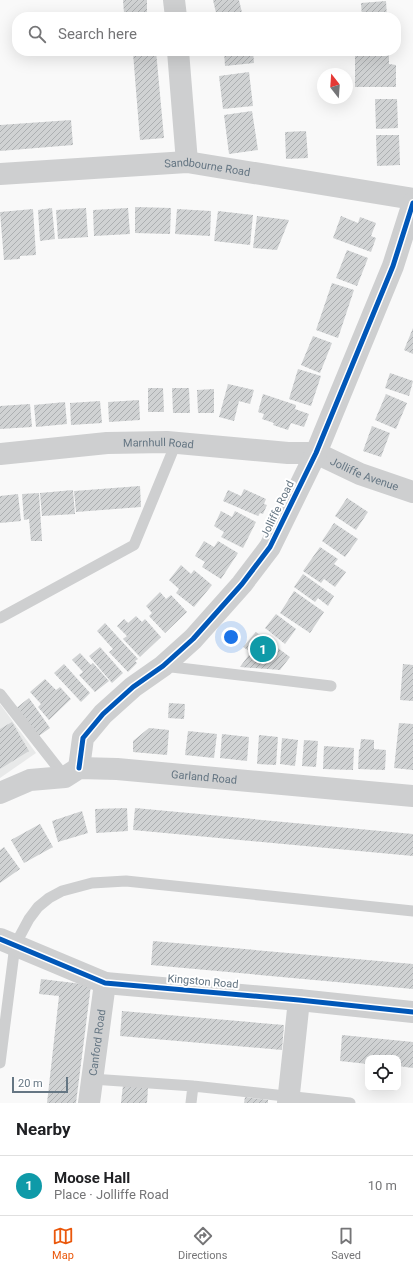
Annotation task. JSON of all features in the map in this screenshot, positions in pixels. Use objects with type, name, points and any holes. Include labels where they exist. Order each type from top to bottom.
[{"type":"street","points":[[174,0],[175,12]]},
{"type":"street","points":[[178,56],[187,162]]},
{"type":"street","name":"Sandbourne Road","points":[[0,174],[187,162],[413,199]]},
{"type":"street","name":"Jolliffe Road","points":[[72,773],[83,738],[103,714],[133,687],[163,666],[193,638],[242,584],[270,547],[316,453],[393,266],[413,203]]},
{"type":"street","name":"Marnhull Road","points":[[0,454],[107,443],[176,443],[288,453],[316,453]]},
{"type":"street","name":"Jolliffe Avenue","points":[[316,453],[360,474],[413,492]]},
{"type":"street","name":"Garland Road","points":[[0,793],[30,780],[72,773],[116,769],[413,796]]},
{"type":"street","name":"Kingston Road","points":[[8,942],[105,983],[299,1000],[413,1012]]},
{"type":"street","name":"Canford Road","points":[[89,1103],[105,983]]},
{"type":"street","points":[[288,1100],[299,1000]]},
{"type":"lane","points":[[0,618],[134,545],[176,443]]},
{"type":"lane","points":[[163,666],[331,686]]},
{"type":"lane","points":[[0,694],[72,773]]},
{"type":"lane","points":[[0,1063],[8,942],[38,907],[49,898],[62,891],[92,883],[126,881],[413,911]]},
{"type":"lane","points":[[92,1079],[193,1086],[288,1100],[350,1103]]},
{"type":"lane","points":[[191,1103],[193,1086]]},
{"type":"shaded area","points":[[0,704],[36,753],[0,778]]},
{"type":"building","points":[[123,0],[147,0],[147,12],[124,12]]},
{"type":"building","points":[[213,0],[239,0],[242,12],[216,12]]},
{"type":"building","points":[[386,1],[387,12],[362,12],[361,3]]},
{"type":"building","points":[[133,56],[156,56],[164,138],[140,140]]},
{"type":"building","points":[[224,56],[253,56],[254,63],[225,66]]},
{"type":"building","points":[[355,56],[389,56],[389,64],[396,65],[396,87],[355,87]]},
{"type":"building","points":[[249,72],[253,106],[223,109],[219,76]]},
{"type":"building","points":[[375,99],[397,99],[398,128],[376,129]]},
{"type":"building","points":[[252,111],[258,150],[229,154],[224,115]]},
{"type":"building","points":[[71,120],[73,145],[0,151],[0,125]]},
{"type":"building","points":[[306,131],[308,158],[286,159],[285,132]]},
{"type":"building","points":[[376,135],[399,135],[400,165],[377,166]]},
{"type":"building","points":[[135,207],[171,208],[170,234],[135,233]]},
{"type":"building","points":[[52,208],[55,239],[40,241],[38,210]]},
{"type":"building","points":[[86,208],[88,237],[58,239],[56,210]]},
{"type":"building","points":[[128,208],[130,234],[94,236],[93,210]]},
{"type":"building","points":[[33,209],[36,255],[20,256],[20,259],[4,260],[0,212]]},
{"type":"building","points":[[177,209],[211,211],[210,236],[175,234]]},
{"type":"building","points":[[218,211],[253,215],[250,245],[214,241]]},
{"type":"building","points":[[257,216],[289,220],[277,250],[253,248]]},
{"type":"building","points":[[341,216],[358,223],[360,217],[376,223],[371,236],[376,238],[371,252],[333,238]]},
{"type":"building","points":[[347,250],[368,258],[357,286],[336,278]]},
{"type":"building","points":[[332,283],[354,290],[338,338],[316,330]]},
{"type":"building","points":[[413,328],[413,354],[404,350]]},
{"type":"building","points":[[313,336],[332,343],[320,373],[301,365]]},
{"type":"building","points":[[298,369],[321,376],[311,406],[289,399]]},
{"type":"building","points":[[390,373],[413,381],[409,396],[385,388]]},
{"type":"building","points":[[228,384],[254,390],[250,404],[239,401],[234,421],[219,417]]},
{"type":"building","points":[[148,388],[163,388],[164,412],[148,412]]},
{"type":"building","points":[[172,388],[189,388],[190,413],[173,413]]},
{"type":"building","points":[[214,389],[214,413],[198,413],[197,390]]},
{"type":"building","points":[[263,394],[296,405],[295,409],[309,414],[304,427],[291,423],[288,430],[273,425],[274,423],[262,419],[264,414],[258,412]]},
{"type":"building","points":[[386,394],[407,403],[396,429],[375,420]]},
{"type":"building","points":[[139,400],[140,420],[109,422],[108,402]]},
{"type":"building","points":[[100,401],[102,423],[71,425],[70,403]]},
{"type":"building","points":[[65,402],[67,424],[36,427],[34,405]]},
{"type":"building","points":[[30,404],[32,427],[0,429],[0,406]]},
{"type":"building","points":[[372,426],[390,433],[381,457],[363,451]]},
{"type":"building","points":[[140,486],[141,507],[76,512],[74,491]]},
{"type":"building","points":[[244,489],[266,499],[264,504],[267,505],[263,514],[260,513],[258,516],[223,501],[228,490],[241,496]]},
{"type":"building","points":[[73,490],[75,514],[42,516],[40,493]]},
{"type":"building","points":[[39,493],[42,541],[31,541],[29,519],[24,520],[22,494]]},
{"type":"building","points":[[18,494],[21,521],[0,523],[0,496]]},
{"type":"building","points":[[347,498],[368,512],[356,530],[335,516]]},
{"type":"building","points":[[221,511],[232,517],[235,511],[256,522],[243,548],[221,537],[224,532],[214,526]]},
{"type":"building","points":[[334,523],[358,539],[345,557],[322,541]]},
{"type":"building","points":[[204,541],[214,547],[218,541],[238,553],[221,579],[202,567],[205,562],[195,556]]},
{"type":"building","points":[[320,547],[338,559],[334,564],[346,572],[335,587],[324,579],[321,583],[303,571]]},
{"type":"building","points":[[181,565],[191,574],[194,570],[212,585],[194,607],[176,593],[179,589],[169,580]]},
{"type":"building","points":[[303,574],[334,596],[328,606],[318,598],[315,602],[294,587]]},
{"type":"building","points":[[294,591],[324,612],[310,633],[280,613]]},
{"type":"building","points":[[160,592],[166,599],[171,595],[187,612],[165,633],[149,616],[152,613],[146,606]]},
{"type":"building","points":[[276,614],[296,629],[285,644],[265,628]]},
{"type":"building","points":[[136,616],[142,622],[145,619],[161,637],[140,657],[123,639],[127,636],[117,626],[124,619],[128,623]]},
{"type":"building","points":[[105,623],[138,659],[135,661],[137,663],[128,672],[109,652],[113,649],[97,631]]},
{"type":"building","points":[[256,632],[290,657],[280,670],[240,667],[251,652],[243,647]]},
{"type":"building","points":[[100,647],[123,673],[112,683],[89,656]]},
{"type":"building","points":[[80,653],[91,665],[93,663],[109,681],[95,692],[79,675],[83,672],[72,660]]},
{"type":"building","points":[[64,664],[90,693],[81,702],[54,673]]},
{"type":"building","points":[[403,664],[413,665],[413,701],[400,700]]},
{"type":"building","points":[[45,679],[56,690],[60,687],[71,699],[49,720],[38,707],[41,704],[30,692]]},
{"type":"building","points":[[29,698],[50,728],[36,738],[15,709]]},
{"type":"building","points":[[169,703],[185,704],[184,719],[168,718]]},
{"type":"building","points":[[12,722],[29,751],[0,769],[0,729]]},
{"type":"building","points":[[399,723],[413,724],[413,770],[394,768]]},
{"type":"building","points":[[149,728],[169,730],[167,755],[133,752],[133,741]]},
{"type":"building","points":[[188,731],[217,734],[214,758],[185,755]]},
{"type":"building","points":[[222,734],[249,737],[247,761],[220,758]]},
{"type":"building","points":[[259,735],[278,737],[276,765],[257,764]]},
{"type":"building","points":[[282,738],[298,740],[295,766],[280,764]]},
{"type":"building","points":[[361,739],[374,740],[374,749],[386,750],[385,770],[358,769]]},
{"type":"building","points":[[304,740],[318,741],[316,767],[302,766]]},
{"type":"building","points":[[324,746],[354,748],[353,770],[323,769]]},
{"type":"building","points":[[127,808],[128,831],[96,833],[95,809]]},
{"type":"building","points":[[135,808],[413,834],[413,856],[133,830]]},
{"type":"building","points":[[82,811],[88,833],[58,842],[52,821]]},
{"type":"building","points":[[40,824],[53,847],[24,863],[11,840]]},
{"type":"building","points":[[4,847],[20,869],[0,883],[0,850]]},
{"type":"building","points":[[153,941],[413,964],[413,989],[151,965]]},
{"type":"building","points":[[41,979],[91,985],[76,1103],[47,1103],[59,996],[39,994]]},
{"type":"building","points":[[122,1011],[284,1025],[282,1050],[120,1036]]},
{"type":"building","points":[[342,1035],[413,1042],[413,1068],[401,1066],[401,1055],[365,1055],[365,1064],[340,1061]]},
{"type":"building","points":[[123,1085],[148,1088],[147,1103],[121,1103]]},
{"type":"building","points":[[245,1097],[268,1100],[268,1103],[244,1103]]},
{"type":"cycle path","points":[[79,768],[83,738],[103,714],[133,687],[163,666],[193,639],[242,584],[270,547],[316,453],[393,266],[413,203]]},
{"type":"cycle path","points":[[0,939],[105,983],[299,1000],[413,1012]]},
{"type":"place","name":"Moose Hall","points":[[263,649]]}]
